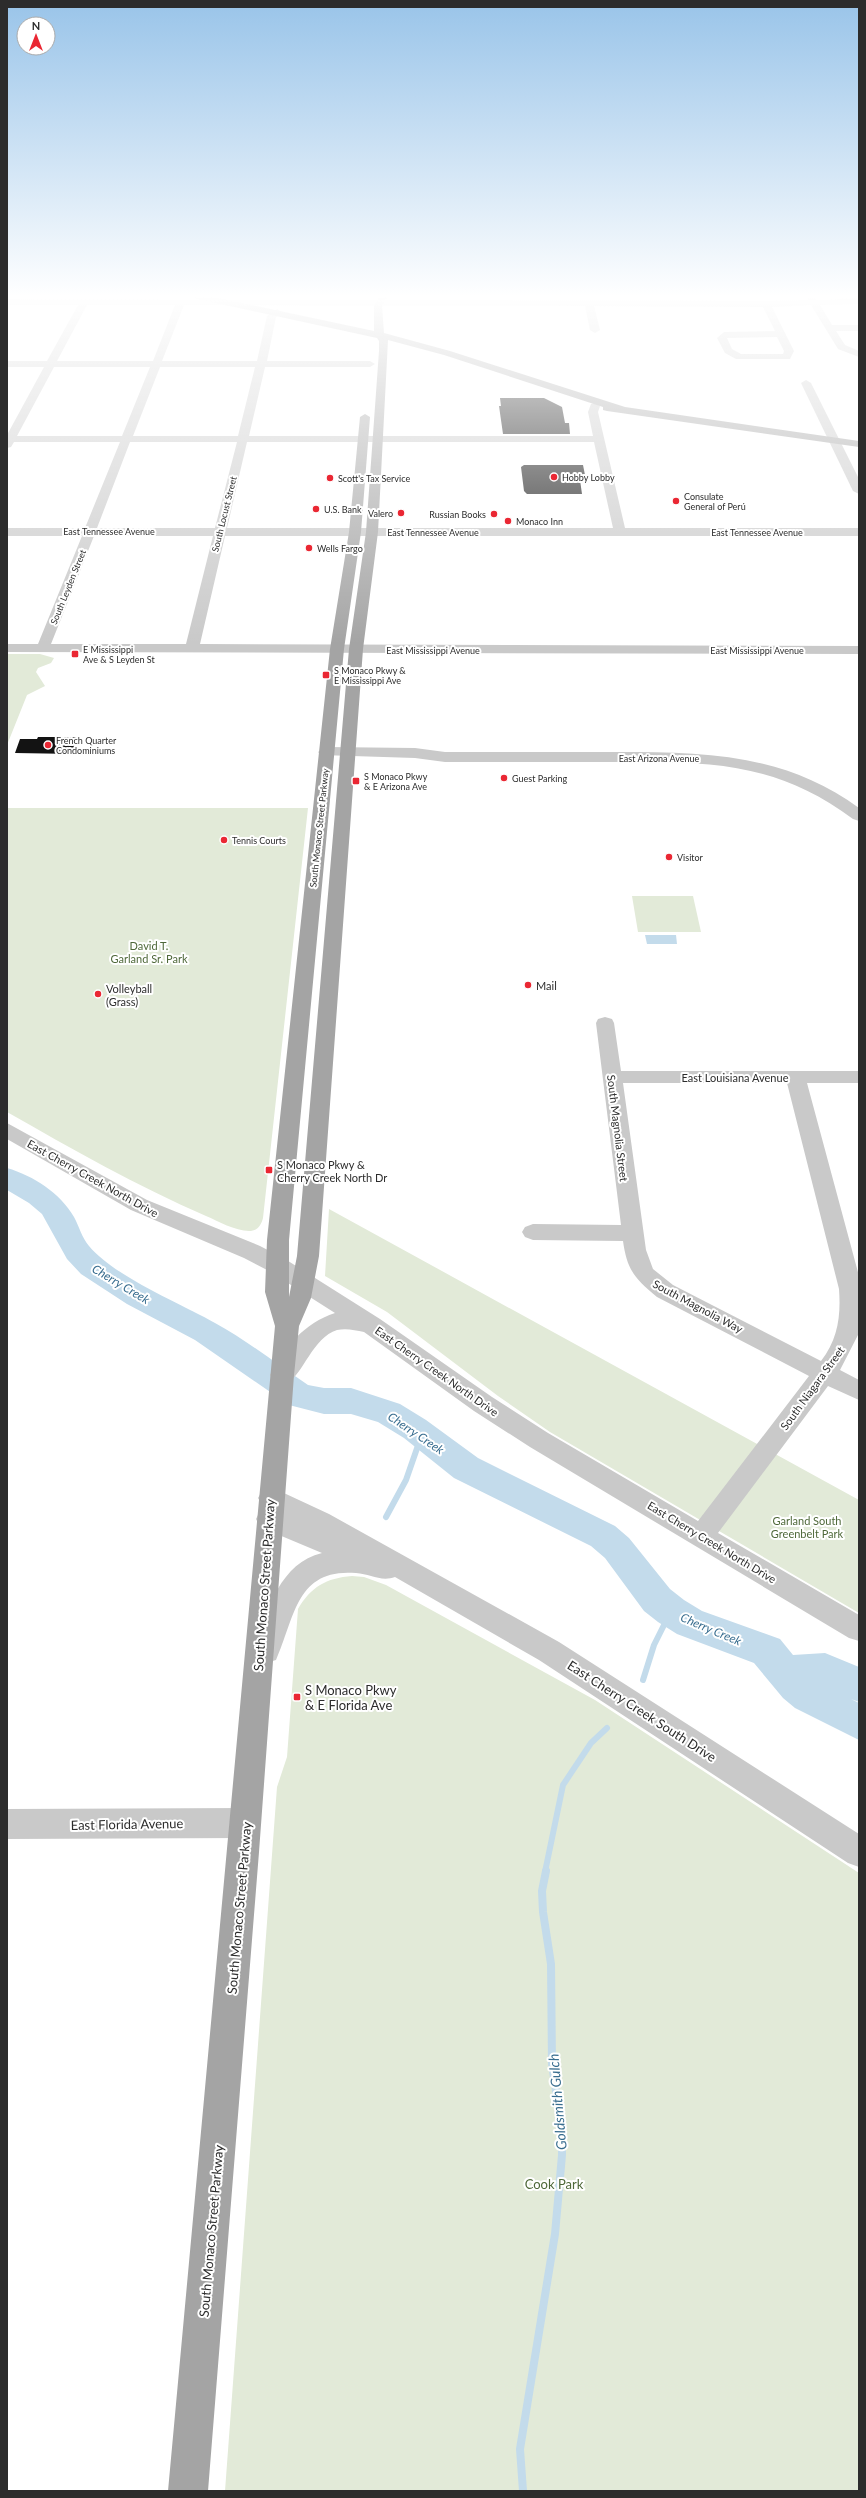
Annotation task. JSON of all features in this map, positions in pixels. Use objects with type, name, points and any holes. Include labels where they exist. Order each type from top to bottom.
[{"type":"main road","name":"South Monaco Street Parkway","points":[[287,1326],[276,1292],[277,1265],[337,649],[355,532],[366,412]]},
{"type":"main road","name":"South Monaco Street Parkway","points":[[188,2491],[246,1823],[275,1447],[287,1326],[298,1303],[304,1283],[356,649],[372,532],[381,412]]},
{"type":"main road","points":[[639,412],[859,444]]},
{"type":"street","points":[[8,441],[24,412]]},
{"type":"street","name":"South Leyden Street","points":[[43,648],[137,412]]},
{"type":"street","name":"South Locust Street","points":[[192,648],[249,412]]},
{"type":"street","points":[[592,412],[620,532]]},
{"type":"street","points":[[820,412],[859,491]]},
{"type":"street","points":[[8,441],[126,438],[599,439]]},
{"type":"street","name":"East Tennessee Avenue","points":[[7,532],[859,532]]},
{"type":"street","name":"East Mississippi Avenue","points":[[7,648],[859,650]]},
{"type":"street","name":"East Arizona Avenue","points":[[326,756],[414,762],[445,757],[683,757],[724,760],[763,768],[803,781],[834,797],[859,816]]},
{"type":"street","name":"South Magnolia Street","points":[[605,1023],[631,1233]]},
{"type":"street","name":"East Louisiana Avenue","points":[[612,1077],[859,1077]]},
{"type":"street","name":"South Niagara Street","points":[[701,1536],[826,1373],[837,1357],[848,1336],[851,1320],[852,1298],[848,1277],[795,1077]]},
{"type":"street","name":"East Cherry Creek North Drive","points":[[7,1130],[134,1202],[277,1265],[372,1325],[526,1432],[859,1629]]},
{"type":"street","points":[[533,1232],[631,1233]]},
{"type":"street","name":"South Magnolia Way","points":[[631,1233],[643,1273],[656,1285],[859,1391]]},
{"type":"street","points":[[282,1375],[310,1336],[321,1326],[333,1322],[358,1321],[372,1325]]},
{"type":"street","name":"East Cherry Creek South Drive","points":[[270,1509],[419,1580],[506,1627],[602,1684],[859,1852]]},
{"type":"street","points":[[257,1676],[287,1596],[301,1575],[314,1565],[335,1560],[358,1562],[419,1580]]},
{"type":"street","name":"East Florida Avenue","points":[[7,1824],[246,1823]]},
{"type":"green space","points":[[7,654],[40,654],[54,658],[51,663],[38,668],[36,672],[45,686],[27,695],[7,745]]},
{"type":"green space","name":"David T. Garland Sr. Park","points":[[7,808],[308,808],[263,1218],[260,1226],[256,1229],[252,1231],[244,1231],[232,1228],[180,1204],[105,1167],[7,1112]]},
{"type":"green space","points":[[632,896],[693,896],[701,932],[638,932]]},
{"type":"green space","name":"Garland South Greenbelt Park","points":[[329,1209],[859,1500],[859,1613],[550,1432],[498,1396],[387,1312],[325,1276]]},
{"type":"green space","name":"Cook Park","points":[[352,1576],[364,1577],[386,1585],[595,1700],[859,1873],[859,2491],[225,2491],[277,1787],[287,1757],[298,1609],[308,1595],[320,1585],[334,1579]]},
{"type":"water","points":[[645,935],[676,935],[677,944],[647,944]]},
{"type":"building","points":[[500,412],[563,412],[565,423],[569,423],[570,434],[503,434]]},
{"type":"building","name":"Hobby Lobby","points":[[524,465],[583,465],[586,480],[580,480],[582,494],[527,494],[524,491],[521,467]]},
{"type":"building","name":"French Quarter Condominiums","points":[[38,737],[80,737],[75,754],[15,753],[20,739],[37,739]]},
{"type":"waterway","name":"Cherry Creek","points":[[7,1178],[39,1196],[52,1207],[61,1220],[77,1252],[91,1266],[138,1296],[206,1332],[300,1396],[324,1401],[351,1401],[389,1413],[415,1429],[466,1468],[493,1483],[603,1536],[617,1548],[657,1600],[671,1611],[690,1623],[767,1651],[796,1686],[808,1696],[859,1722]]},
{"type":"waterway","points":[[386,1517],[406,1480],[422,1434]]},
{"type":"waterway","name":"Goldsmith Gulch","points":[[643,1680],[654,1645],[671,1611]]},
{"type":"waterway","name":"Cherry Creek","points":[[786,1672],[825,1670],[859,1685]]},
{"type":"waterway","name":"Goldsmith Gulch","points":[[545,1872],[563,1785],[591,1743],[607,1728]]},
{"type":"waterway","name":"Goldsmith Gulch","points":[[523,2491],[520,2449],[555,2234],[562,2155],[562,2132],[552,2064],[551,1964],[543,1912],[542,1891],[546,1871]]},
{"type":"place","name":"Hobby Lobby","points":[[554,477]]},
{"type":"place","name":"Scott's Tax Service","points":[[330,478]]},
{"type":"place","name":"Consulate General of Perú","points":[[676,501]]},
{"type":"place","name":"U.S. Bank","points":[[316,509]]},
{"type":"place","name":"Valero","points":[[401,513]]},
{"type":"place","name":"Russian Books","points":[[494,514]]},
{"type":"place","name":"Monaco Inn","points":[[508,521]]},
{"type":"place","name":"Wells Fargo","points":[[309,548]]},
{"type":"place","name":"E Mississippi Ave & S Leyden St","points":[[75,654]]},
{"type":"place","name":"S Monaco Pkwy & E Mississippi Ave","points":[[326,675]]},
{"type":"place","name":"French Quarter Condominiums","points":[[48,745]]},
{"type":"place","name":"Guest Parking","points":[[504,778]]},
{"type":"place","name":"S Monaco Pkwy & E Arizona Ave","points":[[356,781]]},
{"type":"place","name":"Tennis Courts","points":[[224,840]]},
{"type":"place","name":"Visitor","points":[[669,857]]},
{"type":"place","name":"Mail","points":[[528,985]]},
{"type":"place","name":"Volleyball (Grass)","points":[[98,994]]},
{"type":"place","name":"S Monaco Pkwy & Cherry Creek North Dr","points":[[269,1170]]},
{"type":"place","name":"S Monaco Pkwy & E Florida Ave","points":[[297,1697]]}]
